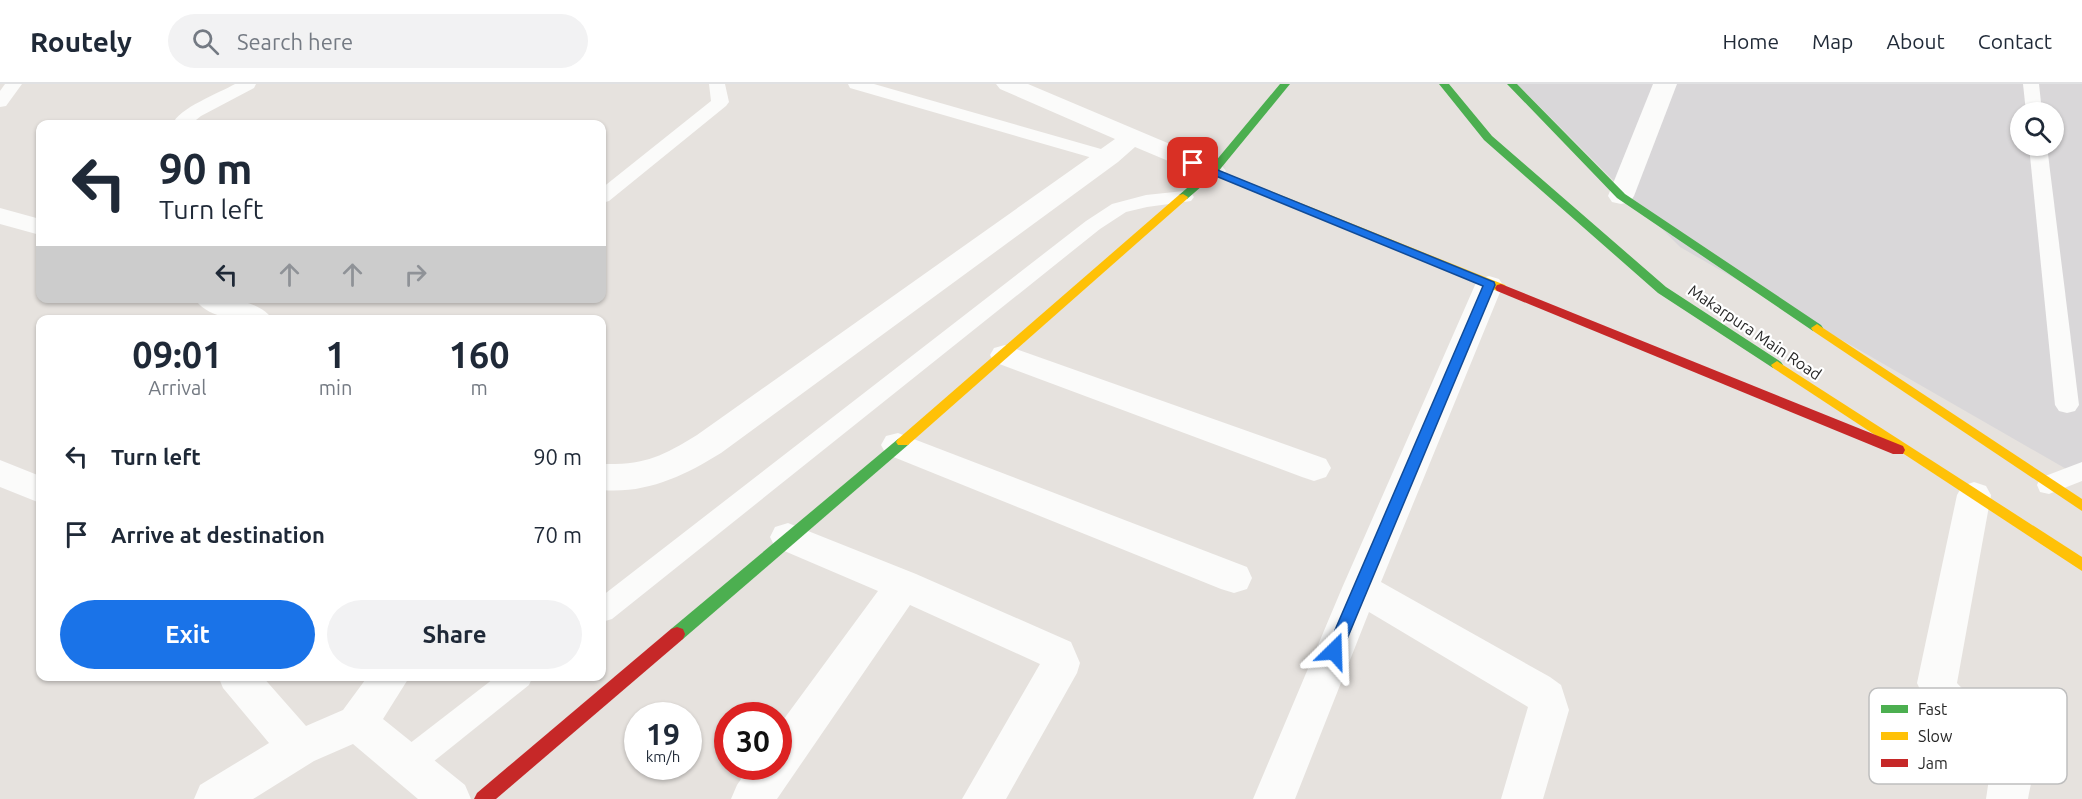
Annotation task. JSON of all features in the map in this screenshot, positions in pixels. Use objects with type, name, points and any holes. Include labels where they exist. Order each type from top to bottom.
[{"type":"main road","points":[[483,799],[788,537],[1005,355],[1184,197],[1213,171],[1285,84]]},
{"type":"main road","name":"Makarpura Main Road","points":[[1444,84],[1488,138],[1662,290],[2082,565]]},
{"type":"main road","points":[[1512,84],[1621,196],[2082,506]]},
{"type":"main road","points":[[1213,171],[1911,455]]},
{"type":"street","points":[[1008,84],[1213,171]]},
{"type":"street","points":[[1621,196],[1665,84]]},
{"type":"street","points":[[606,477],[621,479],[670,468],[709,444],[1109,158],[1131,138]]},
{"type":"street","points":[[0,216],[36,226]]},
{"type":"street","points":[[1274,799],[1360,588],[1489,285]]},
{"type":"street","points":[[219,303],[247,315]]},
{"type":"street","points":[[1005,355],[1314,468]]},
{"type":"street","points":[[898,445],[1234,578]]},
{"type":"street","points":[[0,472],[36,488]]},
{"type":"street","points":[[1938,688],[1937,683],[1974,495]]},
{"type":"street","points":[[788,537],[903,585],[1057,654],[1060,663],[1057,673],[983,799]]},
{"type":"street","points":[[792,741],[903,585]]},
{"type":"street","points":[[1360,588],[1547,698],[1549,710],[1522,799]]},
{"type":"street","points":[[241,681],[299,748]]},
{"type":"street","points":[[215,799],[299,748],[357,723],[387,681]]},
{"type":"street","points":[[357,723],[450,799]]},
{"type":"street","points":[[752,799],[765,780]]},
{"type":"street","points":[[2007,799],[2009,784]]},
{"type":"lane","points":[[0,102],[14,84]]},
{"type":"lane","points":[[183,120],[248,84]]},
{"type":"lane","points":[[606,195],[720,102],[717,84]]},
{"type":"lane","points":[[856,84],[1109,158]]},
{"type":"lane","points":[[2031,84],[2033,102]]},
{"type":"lane","points":[[2039,156],[2067,405]]},
{"type":"lane","points":[[606,608],[1092,225],[1119,208],[1146,201],[1184,197]]},
{"type":"lane","points":[[2049,484],[2082,471]]},
{"type":"lane","points":[[407,764],[513,681]]},
{"type":"shaded area","points":[[1517,84],[2082,84],[2082,478],[1680,247]]},
{"type":"traffic: fast","points":[[1183,197],[1213,171],[1285,84]]},
{"type":"traffic: fast","points":[[1444,84],[1488,138],[1662,290],[1777,365]]},
{"type":"traffic: fast","points":[[1512,84],[1621,196],[1817,328]]},
{"type":"traffic: fast","points":[[677,634],[903,442]]},
{"type":"traffic: slow","points":[[1213,171],[1501,288]]},
{"type":"traffic: slow","points":[[903,442],[1183,197]]},
{"type":"traffic: slow","points":[[1817,328],[2082,506]]},
{"type":"traffic: slow","points":[[1777,365],[2082,565]]},
{"type":"traffic: jam","points":[[1501,288],[1898,450]]},
{"type":"traffic: jam","points":[[483,799],[677,634]]},
{"type":"route","points":[[1193,163],[1489,285],[1334,651]]}]
